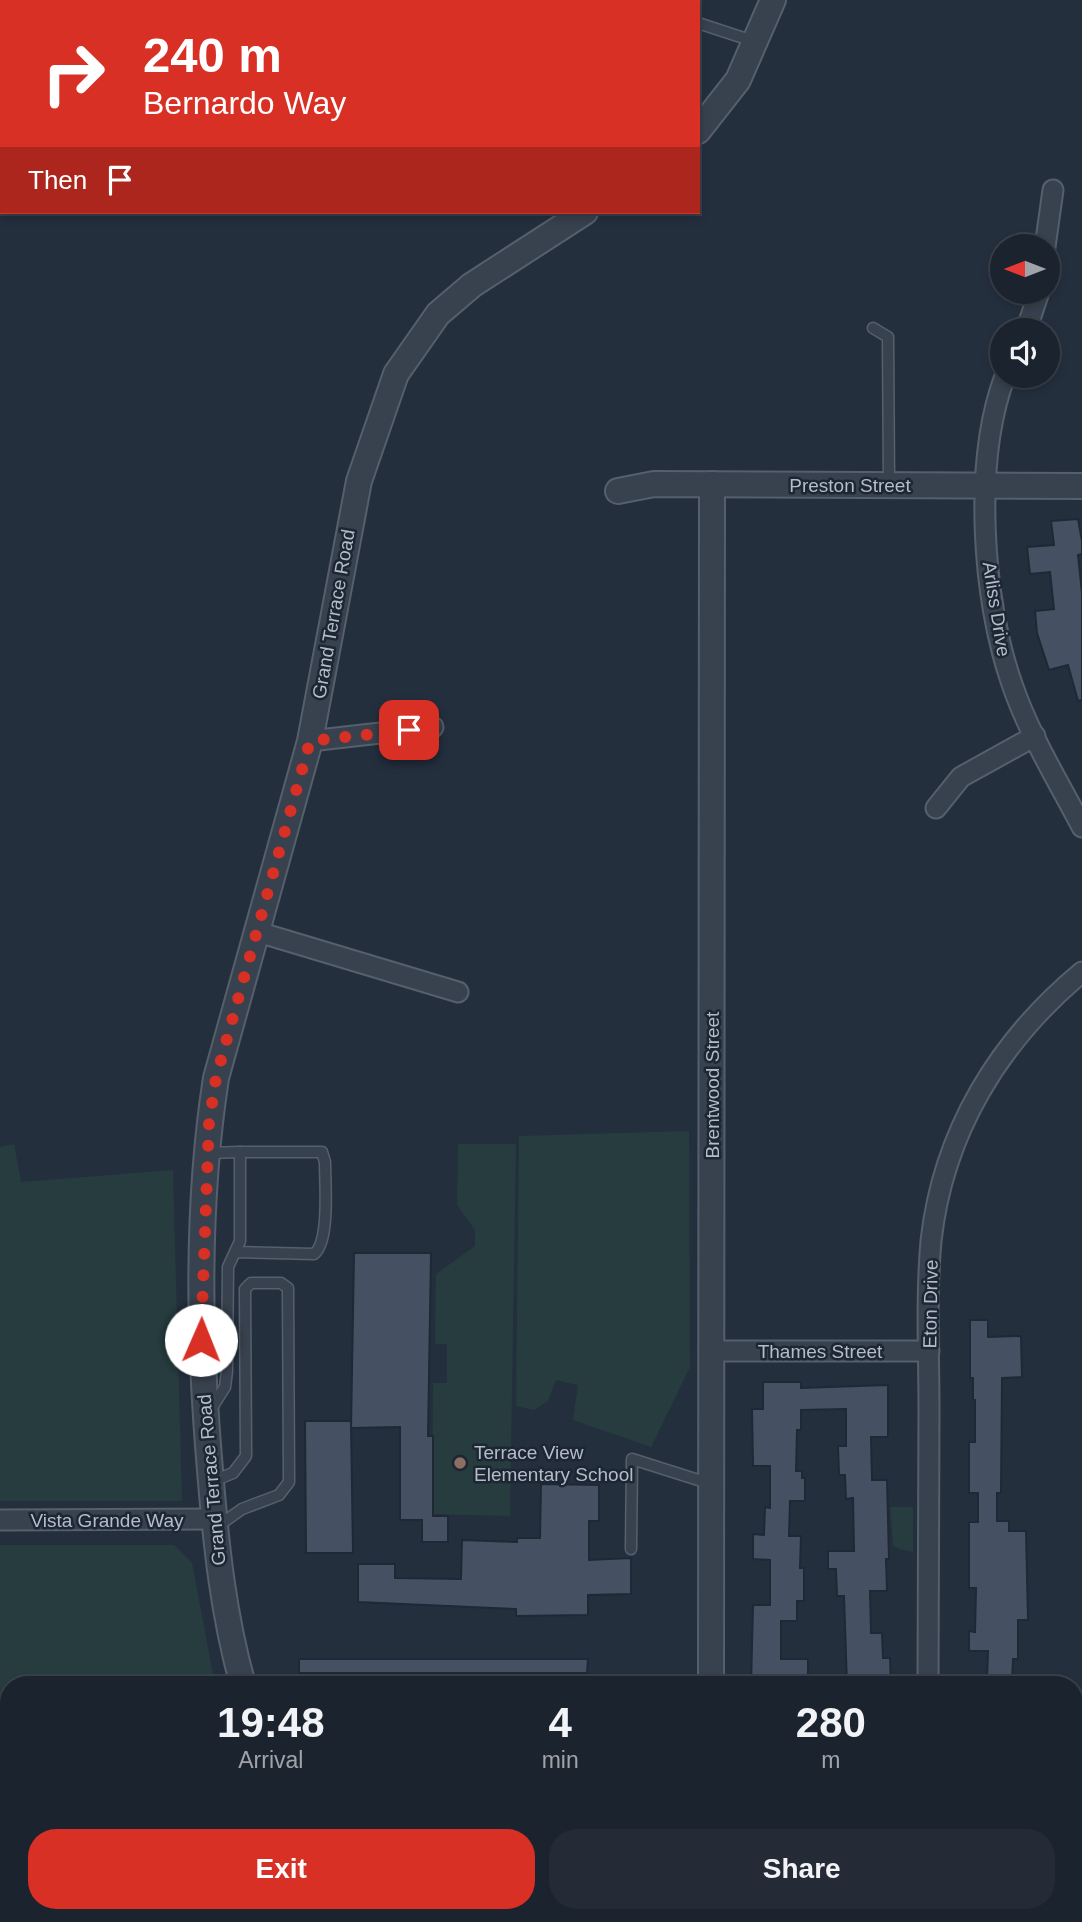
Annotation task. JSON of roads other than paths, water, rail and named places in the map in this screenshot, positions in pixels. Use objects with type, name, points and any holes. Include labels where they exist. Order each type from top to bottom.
[{"type":"street","points":[[700,129],[731,92],[773,0]]},
{"type":"street","points":[[1047,234],[1053,190]]},
{"type":"street","name":"Grand Terrace Road","points":[[241,1676],[220,1590],[202,1367],[221,1257],[208,1153],[216,1078],[310,741],[349,522],[378,418],[396,374],[438,314],[472,285],[582,214]]},
{"type":"street","name":"Arliss Drive","points":[[1002,388],[988,442],[986,485],[987,541],[999,644],[1013,687],[1035,736],[1082,827]]},
{"type":"street","name":"Preston Street","points":[[618,491],[654,484],[1082,486]]},
{"type":"street","name":"Brentwood Street","points":[[711,1676],[712,484]]},
{"type":"street","points":[[310,741],[433,727]]},
{"type":"street","points":[[936,807],[961,777],[1035,736]]},
{"type":"street","points":[[258,932],[458,992]]},
{"type":"street","name":"Eton Drive","points":[[928,1676],[931,1241],[940,1193],[958,1134],[991,1070],[1015,1036],[1051,998],[1082,972]]},
{"type":"street","name":"Thames Street","points":[[711,1351],[929,1352]]},
{"type":"street","name":"Vista Grande Way","points":[[0,1520],[214,1524]]},
{"type":"lane","points":[[700,24],[756,42]]},
{"type":"lane","points":[[873,328],[888,337],[889,485]]},
{"type":"lane","points":[[221,1257],[240,1241],[240,1152]]},
{"type":"lane","points":[[208,1153],[322,1152],[325,1162],[324,1238],[319,1250],[314,1254],[221,1257]]},
{"type":"lane","points":[[211,1482],[233,1473],[246,1456],[245,1289],[251,1283],[281,1283],[288,1288],[289,1482],[279,1495],[242,1509],[214,1524]]},
{"type":"lane","points":[[631,1549],[632,1459],[711,1485]]},
{"type":"place","name":"Terrace View Elementary School","points":[[460,1463]]}]
